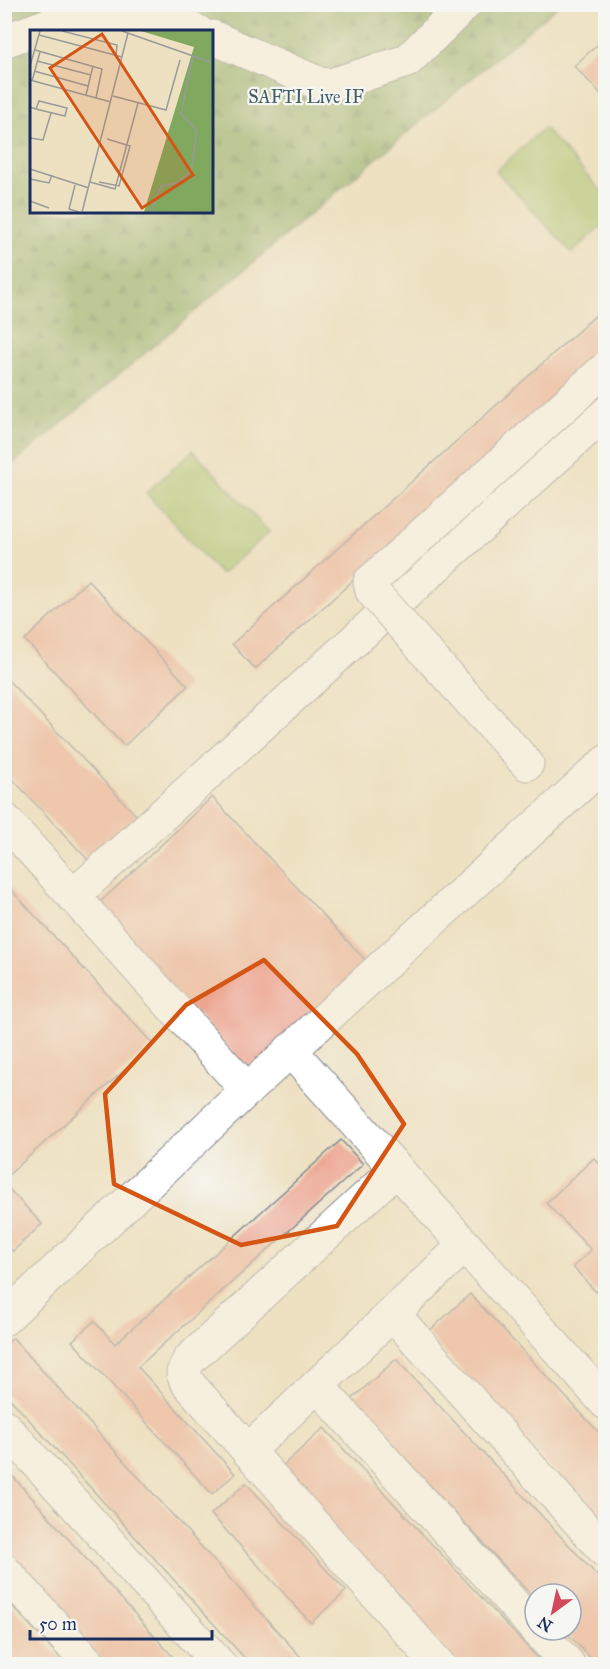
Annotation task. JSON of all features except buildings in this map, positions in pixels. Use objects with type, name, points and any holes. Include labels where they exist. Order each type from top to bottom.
[{"type":"lane","points":[[213,37],[320,84],[331,85],[407,61],[465,4]]},
{"type":"lane","points":[[32,30],[75,15],[181,24],[194,30]]},
{"type":"lane","points":[[4,40],[30,31]]},
{"type":"lane","points":[[527,764],[372,591],[370,582],[606,368]]},
{"type":"lane","points":[[73,896],[606,412]]},
{"type":"lane","points":[[4,1319],[290,1050],[606,762]]},
{"type":"lane","points":[[4,819],[247,1090]]},
{"type":"lane","points":[[290,1050],[606,1403]]},
{"type":"lane","points":[[397,1169],[185,1365],[183,1378],[438,1665]]},
{"type":"lane","points":[[248,1451],[465,1245]]},
{"type":"lane","points":[[393,1314],[606,1552]]},
{"type":"lane","points":[[317,1385],[523,1615]]},
{"type":"lane","points":[[4,1426],[219,1665]]},
{"type":"lane","points":[[4,1570],[89,1665]]},
{"type":"lane","points":[[548,1642],[568,1665]]},
{"type":"highlighted area","points":[[264,960],[357,1054],[404,1124],[337,1226],[241,1245],[114,1184],[105,1094],[186,1005]]},
{"type":"green space","name":"SAFTI Live IF","points":[[5,5],[559,5],[5,471]]},
{"type":"green space","points":[[544,128],[605,195],[605,223],[572,253],[496,171]]},
{"type":"green space","points":[[193,450],[269,532],[221,575],[146,493]]}]
